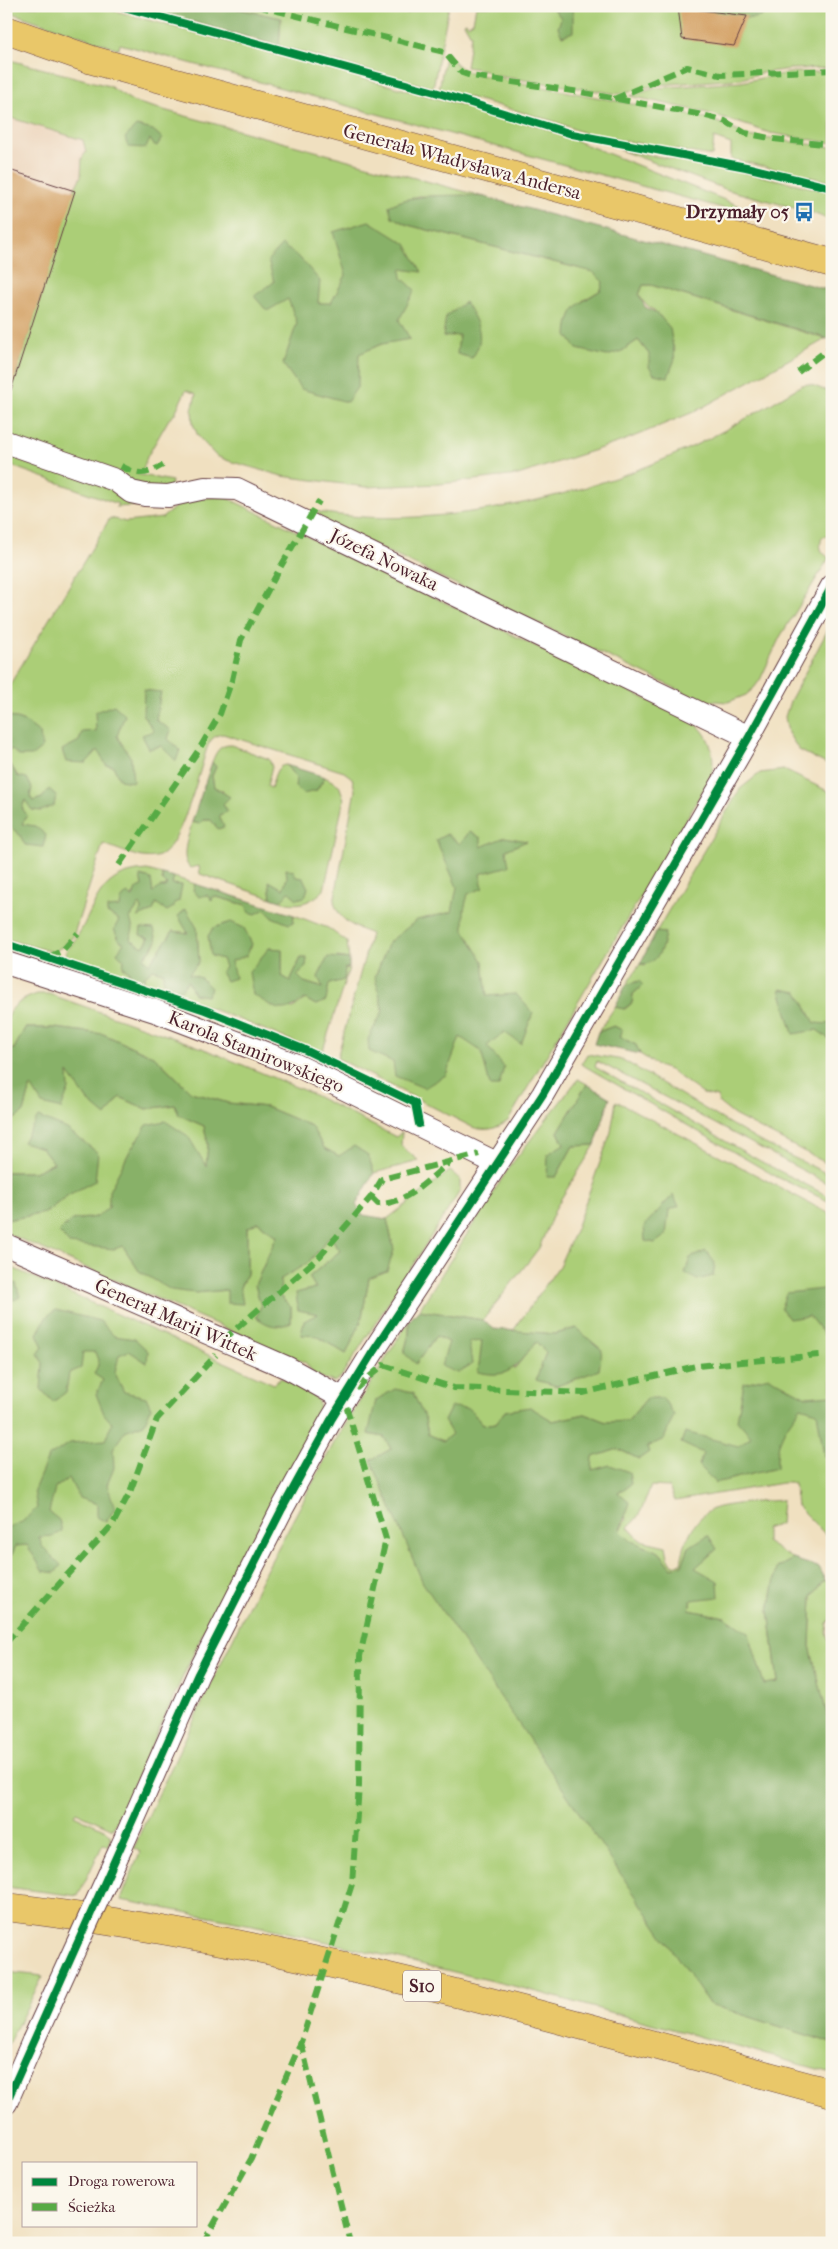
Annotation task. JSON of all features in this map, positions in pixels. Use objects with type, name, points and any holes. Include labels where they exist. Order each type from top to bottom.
[{"type":"main road","name":"Generała Władysława Andersa","points":[[6,30],[92,60],[832,263]]},
{"type":"main road","name":"Generała Władysława Andersa","points":[[6,44],[92,60]]},
{"type":"main road","name":"S10","points":[[6,1907],[117,1923],[271,1951],[473,1998],[832,2093]]},
{"type":"street","name":"Józefa Nowaka","points":[[6,442],[115,480],[131,492],[145,495],[168,496],[206,488],[237,489],[749,738]]},
{"type":"street","points":[[6,2102],[198,1674],[282,1509],[344,1399],[496,1163],[543,1094],[749,738],[832,586]]},
{"type":"street","name":"Karola Stamirowskiego","points":[[9,971],[155,1011],[294,1064],[496,1163]]},
{"type":"street","name":"Generał Marii Wittek","points":[[6,1245],[288,1368],[344,1399]]},
{"type":"shaded area","points":[[6,116],[94,140],[6,402]]},
{"type":"green space","points":[[6,6],[97,6],[539,126],[760,214],[760,216],[727,212],[726,209],[120,44],[119,49],[6,11]]},
{"type":"green space","points":[[135,6],[170,6],[168,15]]},
{"type":"green space","points":[[170,6],[225,6],[281,18],[279,46],[168,15]]},
{"type":"green space","points":[[225,6],[373,6],[407,13],[424,6],[449,6],[433,88],[279,46],[281,18]]},
{"type":"green space","points":[[373,6],[424,6],[408,13]]},
{"type":"green space","points":[[476,6],[549,6],[573,13],[573,6],[651,6],[654,10],[678,6],[703,11],[794,6],[798,14],[804,16],[810,13],[812,6],[832,6],[832,68],[791,69],[761,73],[742,79],[657,85],[618,94],[490,75],[485,70],[466,67],[471,35],[464,23],[466,22],[468,25],[473,22]]},
{"type":"green space","points":[[549,6],[573,6],[573,32],[562,36],[558,28],[561,18]]},
{"type":"green space","points":[[690,6],[765,6],[767,9],[762,16],[748,18],[715,13]]},
{"type":"green space","points":[[446,51],[458,66],[470,73],[711,119],[748,136],[832,147],[832,182],[731,159],[731,144],[714,138],[712,156],[589,135],[553,121],[439,89]]},
{"type":"green space","points":[[6,59],[109,86],[134,102],[485,197],[417,196],[408,225],[593,272],[603,282],[601,290],[582,301],[622,351],[638,340],[649,354],[675,351],[661,318],[644,303],[639,295],[643,285],[651,285],[826,339],[696,411],[623,441],[518,475],[440,484],[366,487],[282,476],[229,461],[216,456],[198,436],[193,424],[192,410],[196,394],[186,390],[174,415],[169,419],[147,457],[143,470],[138,470],[136,474],[172,481],[171,486],[151,505],[116,507],[118,504],[6,464],[6,402],[9,395],[6,391],[16,375],[74,190],[81,176],[82,158],[86,152],[83,140],[11,118],[6,120]]},
{"type":"green space","points":[[793,72],[832,72],[832,143],[770,133],[712,114],[630,96],[656,88],[741,82]]},
{"type":"green space","points":[[136,126],[153,130],[162,138],[157,146],[150,139],[146,148],[128,147],[125,138]]},
{"type":"green space","points":[[620,150],[721,167],[832,192],[832,221],[813,213],[728,190]]},
{"type":"green space","points":[[464,195],[485,197],[832,291],[832,340],[651,285],[643,285],[639,295],[645,307],[657,313],[670,328],[675,359],[668,377],[654,374],[649,367],[649,354],[638,340],[622,351],[607,356],[577,349],[567,335],[568,325],[576,307],[601,290],[603,282],[593,272],[408,225],[392,217],[389,206],[407,199]]},
{"type":"green space","points":[[369,221],[406,244],[422,272],[401,269],[402,278],[415,290],[399,320],[410,339],[382,344],[359,354],[358,386],[347,402],[301,389],[283,364],[297,323],[288,299],[267,311],[254,296],[274,282],[268,260],[282,245],[300,258],[320,281],[318,303],[331,303],[346,275],[333,232]]},
{"type":"green space","points":[[465,302],[479,329],[480,336],[472,358],[457,354],[459,335],[443,337],[446,316]]},
{"type":"green space","points":[[809,384],[832,393],[832,535],[822,537],[821,544],[822,551],[829,558],[780,637],[760,680],[746,695],[728,702],[700,700],[316,518],[318,512],[361,517],[453,514],[547,498],[593,485],[676,454],[756,413],[802,385]]},
{"type":"green space","points":[[223,496],[692,721],[704,732],[708,739],[713,761],[711,777],[508,1121],[499,1126],[491,1129],[472,1127],[337,1058],[371,934],[353,926],[344,919],[334,902],[355,790],[352,778],[344,772],[223,734],[217,735],[208,745],[182,825],[167,850],[159,856],[146,857],[103,844],[73,937],[53,952],[6,939],[6,851],[10,842],[6,838],[6,823],[20,835],[22,809],[25,799],[32,810],[42,798],[33,801],[11,765],[6,766],[6,755],[27,723],[6,715],[6,691],[110,518],[126,522],[162,518],[184,500]]},
{"type":"green space","points":[[832,622],[832,767],[799,750],[788,733],[785,717],[790,701]]},
{"type":"green space","points":[[144,690],[161,692],[156,720],[171,730],[168,739],[180,750],[176,761],[161,746],[149,749],[142,735],[154,731],[143,715]]},
{"type":"green space","points":[[114,705],[125,715],[117,736],[131,758],[133,782],[120,780],[113,766],[106,765],[98,750],[86,763],[66,762],[62,750],[79,741],[82,732],[96,731],[95,712]]},
{"type":"green space","points":[[6,715],[27,723],[40,733],[42,748],[32,756],[19,756],[11,749],[6,755]]},
{"type":"green space","points":[[231,745],[269,759],[272,767],[267,786],[271,788],[277,770],[279,767],[286,765],[296,778],[316,791],[325,777],[339,785],[344,799],[324,890],[309,901],[292,904],[280,901],[289,892],[287,878],[283,889],[269,882],[271,898],[200,874],[199,866],[190,868],[187,863],[185,852],[192,822],[200,824],[203,820],[211,820],[218,814],[221,808],[223,791],[214,787],[212,776],[216,767],[212,762],[218,750],[224,746]]},
{"type":"green space","points":[[212,762],[216,767],[212,776],[214,787],[230,797],[223,804],[227,812],[219,815],[224,827],[218,829],[211,820],[203,820],[200,824],[192,822]]},
{"type":"green space","points":[[11,765],[17,776],[27,778],[32,788],[30,797],[33,801],[42,798],[49,789],[56,795],[54,806],[41,811],[32,810],[25,800],[22,808],[27,815],[22,824],[35,826],[46,835],[43,847],[25,845],[20,835],[6,823],[6,766]]},
{"type":"green space","points":[[286,765],[325,777],[316,791],[303,794],[295,787],[296,778]]},
{"type":"green space","points":[[784,770],[832,793],[832,1166],[734,1115],[719,1103],[718,1097],[703,1094],[670,1070],[660,1067],[640,1054],[636,1045],[620,1037],[622,1031],[614,1026],[598,1032],[615,1007],[625,1009],[632,1003],[633,994],[643,985],[639,981],[626,985],[640,964],[646,965],[665,933],[656,932],[740,789],[760,773]]},
{"type":"green space","points":[[470,831],[481,838],[481,847],[505,837],[527,841],[506,850],[509,866],[480,874],[483,888],[468,894],[464,910],[464,930],[483,961],[487,996],[516,994],[533,1013],[521,1044],[504,1032],[487,1046],[504,1067],[499,1086],[490,1086],[481,1051],[460,1037],[446,1075],[424,1088],[395,1076],[393,1062],[369,1051],[368,1039],[383,1011],[375,977],[389,942],[417,920],[452,912],[457,887],[436,840],[447,834],[460,844]]},
{"type":"green space","points":[[286,869],[294,871],[296,877],[303,878],[308,888],[305,897],[297,899],[289,892],[280,901],[271,898],[269,881],[283,889],[287,878]]},
{"type":"green space","points":[[147,870],[162,874],[162,880],[168,885],[152,893],[142,886],[120,907],[107,913],[119,920],[125,943],[124,960],[129,970],[129,979],[67,958],[66,951],[76,938],[104,888],[114,879],[128,873]]},
{"type":"green space","points":[[162,874],[174,877],[172,884],[182,885],[179,901],[174,903],[174,907],[167,911],[156,903],[153,911],[138,917],[142,910],[140,904],[130,918],[133,929],[130,939],[143,947],[149,938],[140,935],[141,928],[154,929],[157,941],[144,958],[149,964],[173,931],[188,933],[178,916],[186,909],[197,928],[199,962],[189,974],[201,978],[211,988],[207,996],[194,994],[188,981],[180,991],[164,987],[163,972],[153,969],[144,977],[143,984],[129,979],[129,971],[123,967],[124,960],[117,953],[124,943],[119,940],[114,929],[119,920],[107,913],[107,908],[120,907],[121,900],[127,893],[133,897],[136,889],[142,886],[140,876],[151,879],[153,893],[160,887],[165,887],[167,885],[162,880]]},
{"type":"green space","points":[[174,877],[195,884],[193,890],[207,895],[212,900],[213,896],[246,905],[249,912],[265,909],[272,917],[293,922],[294,915],[328,928],[347,942],[349,959],[337,957],[324,988],[304,982],[297,975],[301,958],[290,981],[282,976],[282,950],[269,948],[292,1009],[305,999],[316,1005],[329,984],[345,968],[349,968],[322,1053],[223,1013],[143,984],[144,977],[152,969],[189,974],[199,962],[197,928],[188,933],[173,931],[149,965],[144,958],[157,942],[149,938],[143,947],[130,939],[130,918],[140,904],[142,910],[138,916],[159,899],[168,889]]},
{"type":"green space","points":[[195,884],[294,915],[293,922],[289,924],[272,917],[265,909],[256,914],[249,912],[246,905],[213,896],[212,901],[207,895],[199,897],[193,890]]},
{"type":"green space","points":[[231,922],[244,928],[252,944],[246,956],[231,961],[235,978],[226,981],[221,972],[225,967],[222,959],[211,956],[208,936],[213,928]]},
{"type":"green space","points":[[656,932],[665,933],[661,949],[651,962],[640,964]]},
{"type":"green space","points":[[269,948],[282,949],[282,976],[290,981],[301,958],[307,958],[306,967],[297,975],[304,982],[323,988],[318,977],[328,957],[349,959],[349,968],[345,968],[344,980],[329,984],[326,1001],[316,1005],[305,999],[290,1008],[279,1009],[253,995],[249,972]]},
{"type":"green space","points":[[639,981],[643,985],[633,994],[632,1003],[624,1009],[615,1007],[626,985]]},
{"type":"green space","points":[[780,989],[798,992],[815,1023],[827,1024],[832,1020],[832,1041],[817,1030],[793,1034]]},
{"type":"green space","points":[[37,994],[49,994],[197,1046],[308,1092],[396,1137],[402,1132],[401,1146],[419,1161],[374,1173],[368,1155],[339,1156],[324,1148],[311,1126],[266,1107],[228,1103],[191,1092],[155,1057],[103,1034],[55,1028],[25,1028],[14,1049],[6,1050],[7,1022],[12,1009],[18,1003]]},
{"type":"green space","points":[[614,1026],[622,1030],[620,1037],[636,1045],[640,1054],[594,1044],[598,1032]]},
{"type":"green space","points":[[25,1028],[55,1028],[103,1034],[155,1057],[191,1092],[228,1103],[266,1107],[311,1126],[324,1148],[339,1156],[354,1146],[368,1155],[374,1173],[356,1205],[363,1215],[387,1219],[394,1250],[387,1271],[369,1278],[361,1322],[346,1354],[317,1336],[301,1335],[304,1321],[318,1314],[298,1310],[296,1293],[316,1288],[309,1277],[340,1251],[330,1236],[309,1262],[281,1279],[280,1296],[291,1307],[291,1322],[277,1326],[265,1323],[256,1317],[261,1306],[255,1285],[277,1236],[258,1222],[247,1228],[247,1274],[240,1287],[243,1304],[227,1303],[227,1290],[195,1293],[171,1290],[139,1271],[123,1246],[114,1249],[69,1244],[59,1232],[72,1220],[97,1217],[109,1207],[109,1191],[131,1149],[147,1125],[165,1121],[188,1136],[206,1166],[208,1144],[204,1126],[179,1115],[175,1105],[146,1109],[120,1097],[106,1116],[88,1101],[68,1073],[69,1089],[61,1109],[42,1104],[31,1086],[24,1112],[6,1125],[6,1050],[14,1049]]},
{"type":"green space","points":[[587,1054],[623,1060],[757,1140],[832,1176],[832,1186],[597,1061],[595,1067],[762,1162],[832,1198],[832,1203],[777,1177],[581,1064]]},
{"type":"green space","points":[[68,1072],[88,1101],[120,1097],[146,1109],[176,1105],[179,1115],[204,1126],[208,1144],[206,1167],[131,1149],[110,1191],[109,1207],[97,1217],[72,1220],[123,1246],[139,1271],[195,1293],[227,1290],[242,1304],[240,1287],[247,1274],[247,1228],[258,1222],[277,1236],[255,1285],[261,1306],[291,1322],[291,1307],[280,1296],[281,1278],[309,1262],[330,1236],[340,1251],[309,1277],[316,1288],[296,1293],[319,1314],[317,1336],[346,1354],[361,1322],[369,1278],[394,1250],[387,1219],[450,1171],[460,1179],[460,1191],[341,1377],[334,1382],[314,1375],[306,1363],[6,1233],[6,1220],[45,1213],[68,1195],[95,1180],[42,1148],[54,1163],[34,1172],[6,1172],[6,1125],[24,1112],[31,1086]]},
{"type":"green space","points":[[578,1079],[587,1084],[558,1132],[564,1144],[556,1177],[573,1146],[595,1145],[557,1205],[539,1248],[483,1320],[419,1310],[510,1166]]},
{"type":"green space","points":[[587,1084],[610,1098],[595,1145],[573,1146],[556,1177],[547,1177],[548,1154],[564,1144],[558,1132]]},
{"type":"green space","points":[[616,1101],[832,1215],[832,1541],[797,1506],[794,1483],[782,1483],[675,1501],[669,1487],[651,1486],[640,1513],[628,1527],[640,1540],[666,1546],[668,1557],[673,1565],[681,1563],[687,1539],[700,1518],[706,1513],[718,1507],[782,1500],[780,1524],[766,1529],[766,1542],[793,1559],[777,1568],[769,1611],[778,1683],[764,1684],[725,1617],[689,1610],[695,1568],[689,1547],[682,1565],[672,1568],[659,1552],[631,1541],[620,1530],[626,1519],[618,1493],[592,1470],[592,1457],[618,1449],[639,1459],[646,1447],[647,1398],[628,1421],[606,1422],[585,1414],[553,1421],[529,1408],[505,1411],[496,1423],[483,1425],[469,1408],[453,1434],[443,1442],[428,1434],[425,1419],[368,1434],[384,1437],[391,1449],[372,1460],[709,2004],[832,2043],[832,2073],[530,1990],[273,1929],[121,1900],[140,1852],[134,1848],[141,1831],[263,1576],[334,1443],[409,1321],[409,1334],[404,1353],[436,1336],[449,1342],[483,1340],[478,1372],[515,1368],[536,1342],[546,1352],[537,1380],[576,1328],[556,1334],[513,1331],[559,1266],[575,1231],[611,1132]]},
{"type":"green space","points":[[38,1117],[67,1129],[98,1153],[95,1181],[68,1195],[45,1213],[6,1220],[6,1172],[34,1172],[54,1163],[42,1148],[23,1142]]},
{"type":"green space","points":[[673,1195],[679,1206],[669,1210],[666,1235],[655,1243],[645,1241],[644,1226]]},
{"type":"green space","points":[[706,1251],[715,1263],[713,1276],[697,1280],[685,1273],[690,1258]]},
{"type":"green space","points":[[6,1265],[274,1384],[281,1378],[301,1387],[316,1399],[321,1413],[214,1609],[113,1829],[76,1812],[74,1815],[106,1830],[111,1835],[108,1846],[103,1844],[78,1896],[6,1887]]},
{"type":"green space","points":[[16,1283],[20,1297],[14,1300],[6,1298],[6,1286]]},
{"type":"green space","points":[[832,1288],[832,1344],[809,1316],[789,1319],[781,1308],[786,1293]]},
{"type":"green space","points":[[56,1310],[100,1321],[114,1336],[135,1339],[148,1351],[147,1363],[129,1351],[119,1355],[115,1373],[124,1392],[146,1397],[151,1408],[144,1424],[125,1431],[113,1449],[114,1468],[107,1485],[115,1508],[106,1522],[97,1517],[97,1504],[79,1498],[69,1478],[55,1488],[49,1512],[59,1520],[62,1531],[53,1536],[39,1537],[42,1546],[61,1565],[55,1573],[43,1571],[27,1545],[16,1546],[10,1559],[6,1555],[6,1528],[22,1522],[37,1508],[34,1490],[48,1457],[70,1443],[105,1440],[112,1423],[104,1414],[96,1394],[103,1380],[94,1374],[99,1363],[95,1352],[83,1352],[81,1368],[69,1373],[66,1392],[53,1402],[41,1389],[43,1364],[38,1354],[43,1347],[37,1334],[47,1316]]},
{"type":"green space","points":[[419,1310],[483,1320],[494,1329],[556,1334],[576,1328],[602,1350],[599,1370],[557,1386],[536,1380],[546,1352],[536,1342],[512,1369],[499,1374],[478,1372],[482,1341],[469,1342],[472,1364],[457,1373],[441,1366],[449,1342],[436,1336],[416,1364],[404,1353],[409,1334],[409,1321]]},
{"type":"green space","points":[[769,1377],[806,1397],[832,1395],[832,1456],[824,1456],[817,1412],[801,1407],[782,1435],[778,1449],[777,1468],[715,1483],[699,1465],[703,1453],[681,1443],[685,1432],[738,1446],[751,1436],[737,1420],[744,1383]]},
{"type":"green space","points":[[395,1389],[413,1393],[425,1419],[428,1434],[443,1441],[452,1434],[444,1421],[451,1407],[469,1408],[483,1425],[496,1423],[505,1411],[530,1407],[553,1421],[585,1414],[606,1422],[628,1421],[647,1398],[663,1398],[674,1415],[664,1439],[647,1447],[649,1452],[639,1459],[618,1449],[593,1457],[592,1470],[610,1465],[629,1472],[631,1484],[618,1493],[630,1503],[620,1530],[631,1541],[659,1552],[672,1568],[682,1565],[689,1547],[708,1535],[717,1549],[695,1568],[718,1581],[719,1597],[691,1600],[689,1610],[725,1617],[749,1634],[764,1684],[778,1682],[769,1611],[777,1568],[793,1559],[818,1567],[825,1580],[812,1596],[810,1646],[832,1735],[832,2043],[709,2004],[423,1583],[371,1460],[391,1449],[384,1437],[368,1434],[376,1400]]},
{"type":"green space","points":[[825,1580],[832,1584],[832,1618],[827,1623],[826,1632],[832,1650],[832,1735],[810,1646],[812,1596]]},
{"type":"green space","points":[[6,1972],[43,1976],[6,2048]]},
{"type":"building","points":[[678,7],[747,16],[734,46],[682,39]]},
{"type":"building","points":[[6,169],[75,191],[10,393],[6,392]]},
{"type":"marked path","points":[[257,6],[444,52],[462,73],[471,76],[580,92],[703,115],[725,121],[745,133],[774,139],[832,145]]},
{"type":"marked path","points":[[614,99],[687,67],[720,75],[832,70]]},
{"type":"marked path","points":[[798,372],[832,346]]},
{"type":"marked path","points":[[121,466],[142,473],[152,471],[163,465]]},
{"type":"marked path","points":[[119,865],[198,751],[220,714],[232,680],[241,640],[319,501]]},
{"type":"marked path","points":[[48,957],[62,951],[78,933]]},
{"type":"marked path","points":[[223,1340],[320,1256],[371,1197],[382,1179],[479,1154]]},
{"type":"marked path","points":[[371,1197],[378,1204],[398,1200],[416,1190],[449,1163]]},
{"type":"marked path","points":[[6,1643],[113,1524],[130,1492],[157,1419],[216,1355]]},
{"type":"marked path","points":[[203,2243],[251,2159],[301,2042],[352,1884],[359,1786],[360,1656],[386,1539],[344,1399],[383,1365],[454,1388],[583,1393],[696,1366],[820,1355]]},
{"type":"marked path","points":[[301,2042],[350,2243]]},
{"type":"cycle path","points":[[120,6],[435,92],[572,134],[746,167],[832,188]]},
{"type":"cycle path","points":[[6,2103],[198,1674],[282,1509],[331,1420],[371,1355],[543,1094],[749,737],[832,586]]},
{"type":"cycle path","points":[[6,944],[205,1010],[303,1049],[415,1103],[419,1124]]},
{"type":"place","name":"Drzymały 05","points":[[804,212]]}]
